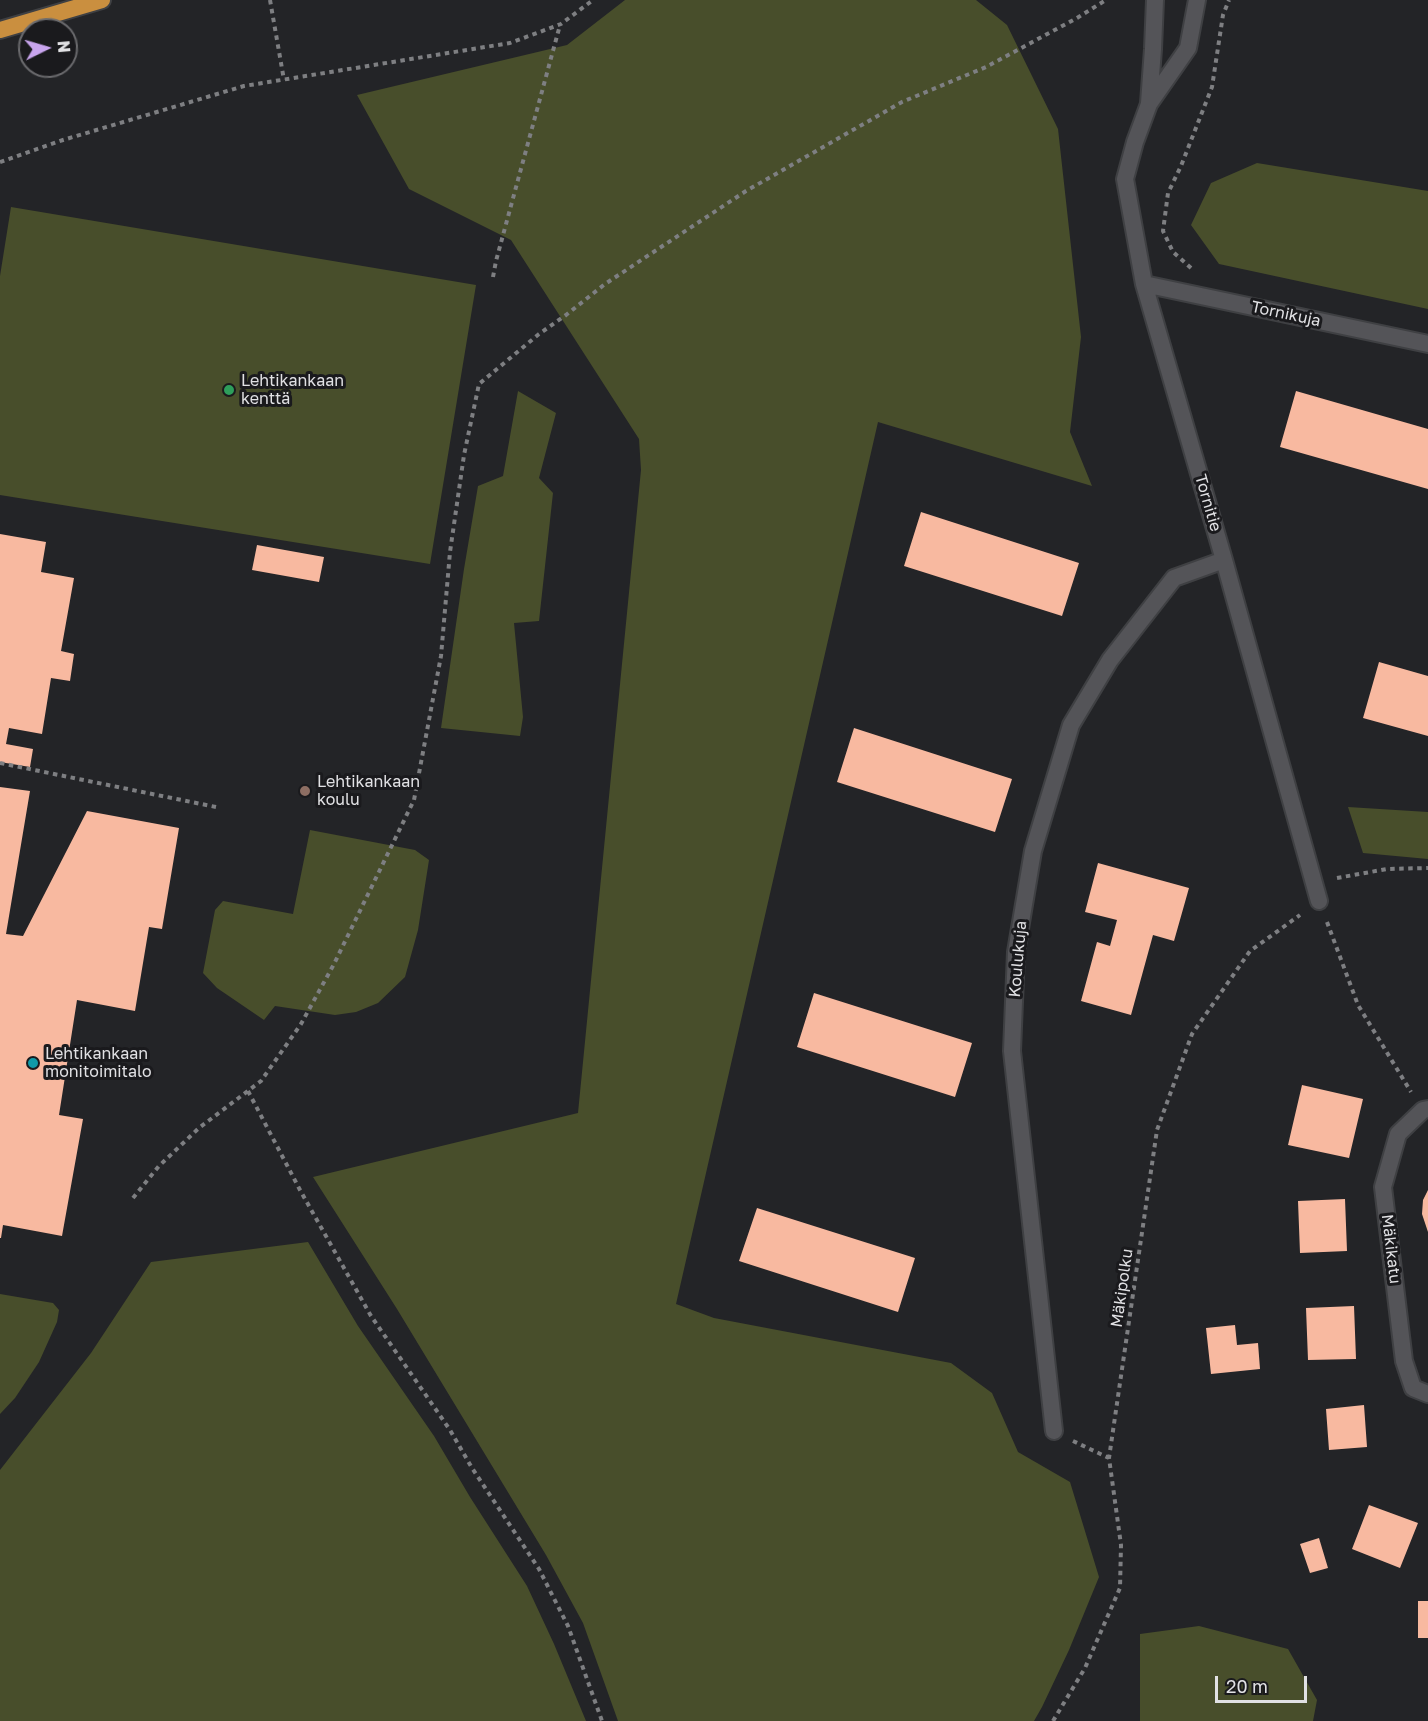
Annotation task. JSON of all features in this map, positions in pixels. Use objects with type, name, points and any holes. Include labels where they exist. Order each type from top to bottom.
[{"type":"highway","points":[[0,30],[102,0]]},
{"type":"street","name":"Tornitie","points":[[1149,104],[1155,0]]},
{"type":"street","name":"Tornitie","points":[[1197,0],[1188,48],[1149,104],[1125,179],[1144,284],[1319,901]]},
{"type":"street","name":"Tornikuja","points":[[1144,284],[1428,344]]},
{"type":"street","name":"Koulukuja","points":[[1053,1431],[1012,1052],[1016,952],[1033,851],[1071,725],[1110,660],[1174,578],[1224,560]]},
{"type":"street","name":"Mäkikatu","points":[[1425,1110],[1398,1134],[1383,1187],[1404,1361],[1413,1388],[1428,1394]]},
{"type":"path","points":[[270,0],[284,80]]},
{"type":"path","points":[[0,162],[63,140],[244,86],[510,43],[561,24],[593,0]]},
{"type":"path","points":[[133,1198],[159,1166],[199,1128],[261,1081],[301,1024],[334,964],[414,800],[441,656],[451,541],[464,455],[479,384],[539,334],[605,284],[746,191],[902,102],[986,67],[1106,0]]},
{"type":"path","points":[[1191,294],[1197,273],[1173,252],[1163,231],[1168,193],[1212,87],[1223,15],[1229,0]]},
{"type":"path","points":[[493,277],[561,24]]},
{"type":"path","points":[[0,763],[216,807]]},
{"type":"path","points":[[1314,882],[1387,869],[1428,868]]},
{"type":"path","points":[[1319,901],[1358,1005],[1425,1110]]},
{"type":"path","name":"Mäkipolku","points":[[1053,1721],[1085,1668],[1120,1588],[1121,1545],[1109,1458],[1157,1130],[1192,1034],[1251,951],[1319,901]]},
{"type":"path","points":[[248,1091],[300,1190],[371,1316],[450,1430],[538,1569],[568,1626],[602,1721]]},
{"type":"path","points":[[1053,1431],[1109,1458]]},
{"type":"green space","points":[[625,0],[976,0],[1007,25],[1058,129],[1081,337],[1070,432],[1092,486],[878,422],[676,1304],[714,1318],[951,1363],[992,1393],[1018,1452],[1070,1482],[1099,1577],[1069,1650],[1034,1721],[618,1721],[583,1623],[546,1555],[397,1309],[313,1177],[578,1113],[641,470],[639,439],[511,240],[409,189],[357,95],[567,45]]},
{"type":"green space","points":[[1257,163],[1428,191],[1428,309],[1219,264],[1191,225],[1211,183]]},
{"type":"green space","name":"Lehtikankaan kenttä","points":[[11,207],[476,285],[430,564],[0,495],[0,276]]},
{"type":"green space","points":[[518,391],[556,413],[539,478],[553,493],[539,621],[514,623],[523,717],[520,736],[441,728],[478,486],[503,476]]},
{"type":"green space","points":[[1348,807],[1428,812],[1428,859],[1363,853]]},
{"type":"green space","points":[[310,830],[415,850],[429,860],[418,930],[405,977],[378,1003],[356,1012],[335,1015],[275,1006],[264,1020],[217,988],[203,973],[215,910],[223,901],[293,914]]},
{"type":"green space","points":[[308,1242],[358,1326],[434,1436],[527,1586],[586,1721],[0,1721],[0,1470],[91,1353],[151,1262]]},
{"type":"green space","points":[[0,1294],[53,1303],[59,1310],[57,1322],[39,1362],[15,1398],[0,1414]]},
{"type":"green space","points":[[1199,1626],[1288,1649],[1317,1700],[1313,1721],[1140,1721],[1140,1634]]},
{"type":"building","points":[[1296,391],[1428,429],[1428,489],[1280,447]]},
{"type":"building","points":[[921,512],[1079,563],[1062,616],[904,566]]},
{"type":"building","points":[[0,534],[46,542],[41,572],[74,578],[61,651],[74,654],[70,681],[51,678],[42,734],[9,728],[6,744],[33,749],[30,767],[0,762]]},
{"type":"building","points":[[257,545],[324,557],[319,582],[252,570]]},
{"type":"building","points":[[1379,662],[1428,676],[1428,736],[1363,718]]},
{"type":"building","points":[[854,728],[1012,779],[995,832],[837,782]]},
{"type":"building","name":"Lehtikankaan monitoimitalo","points":[[0,787],[30,791],[6,934],[23,936],[87,811],[179,828],[162,929],[149,927],[135,1011],[77,1000],[59,1115],[83,1119],[62,1236],[3,1225],[0,1238]]},
{"type":"building","points":[[1098,863],[1189,888],[1174,941],[1153,935],[1131,1015],[1081,1001],[1097,942],[1110,946],[1117,920],[1085,912]]},
{"type":"building","points":[[814,993],[972,1043],[955,1097],[797,1047]]},
{"type":"building","points":[[1302,1085],[1363,1099],[1349,1158],[1288,1145]]},
{"type":"building","points":[[1428,1190],[1428,1232],[1422,1214],[1423,1200]]},
{"type":"building","points":[[1345,1199],[1347,1251],[1300,1253],[1298,1201]]},
{"type":"building","points":[[757,1208],[915,1258],[898,1312],[739,1261]]},
{"type":"building","points":[[1354,1306],[1356,1359],[1308,1360],[1306,1308]]},
{"type":"building","points":[[1235,1325],[1237,1345],[1258,1343],[1260,1369],[1211,1374],[1206,1328]]},
{"type":"building","points":[[1364,1405],[1367,1447],[1329,1450],[1326,1409]]},
{"type":"building","points":[[1369,1505],[1418,1523],[1400,1568],[1352,1549]]},
{"type":"building","points":[[1319,1538],[1328,1568],[1310,1573],[1300,1544]]},
{"type":"building","points":[[1418,1601],[1428,1601],[1428,1638],[1418,1638]]},
{"type":"place","name":"Lehtikankaan kenttä","points":[[229,390]]},
{"type":"place","name":"Lehtikankaan koulu","points":[[305,791]]},
{"type":"place","name":"Lehtikankaan monitoimitalo","points":[[33,1063]]}]
